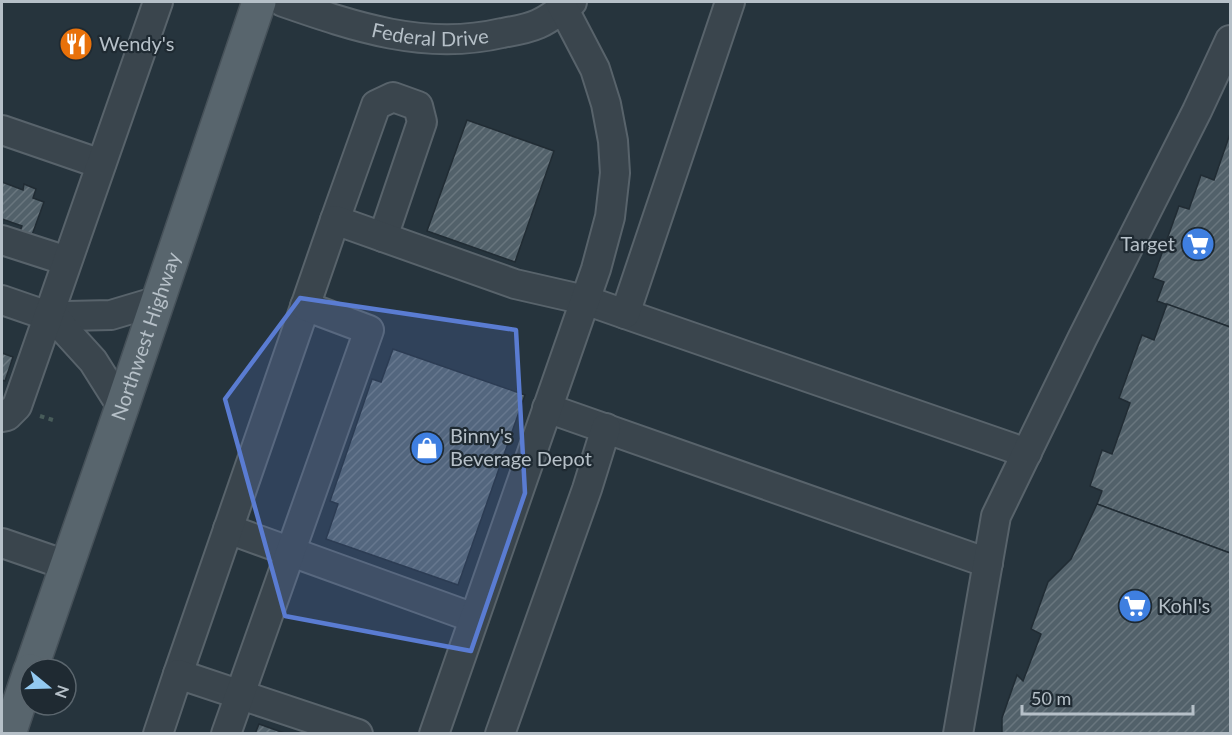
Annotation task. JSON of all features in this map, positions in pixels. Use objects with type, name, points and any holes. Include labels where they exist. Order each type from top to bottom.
[{"type":"main road","name":"Northwest Highway","points":[[34,657],[260,3]]},
{"type":"main road","name":"Northwest Highway","points":[[9,734],[18,707]]},
{"type":"lane","points":[[2,417],[8,416],[17,406],[53,318],[67,261],[158,2]]},
{"type":"lane","points":[[625,314],[730,2]]},
{"type":"lane","name":"Federal Drive","points":[[260,3],[323,16],[400,37],[442,40],[479,39],[538,24],[565,3]]},
{"type":"lane","points":[[434,734],[585,300],[610,217],[615,173],[614,141],[595,69],[578,39],[565,3]]},
{"type":"lane","points":[[958,734],[996,516],[1230,40]]},
{"type":"lane","points":[[158,734],[376,105],[393,97],[418,106],[422,122],[383,237]]},
{"type":"lane","points":[[2,130],[101,164]]},
{"type":"lane","points":[[336,220],[515,284],[585,300],[1027,453]]},
{"type":"lane","points":[[2,240],[67,261]]},
{"type":"lane","points":[[2,300],[53,318],[93,361],[122,407]]},
{"type":"lane","points":[[53,318],[111,315],[158,301]]},
{"type":"lane","points":[[226,734],[369,330],[305,306]]},
{"type":"lane","points":[[547,408],[988,562]]},
{"type":"lane","points":[[500,734],[587,489],[606,428]]},
{"type":"lane","points":[[228,529],[474,618]]},
{"type":"lane","points":[[2,543],[66,565]]},
{"type":"lane","points":[[178,674],[358,734]]},
{"type":"highlighted area","points":[[300,298],[516,330],[525,493],[471,651],[285,616],[225,399]]},
{"type":"building","points":[[467,120],[554,151],[515,262],[427,231]]},
{"type":"building","name":"Target","points":[[1230,134],[1230,327],[1157,301],[1164,282],[1153,278],[1179,206],[1189,209],[1201,175],[1214,180]]},
{"type":"building","points":[[2,182],[23,190],[24,184],[36,189],[33,198],[44,202],[32,235],[20,231],[22,226],[2,219]]},
{"type":"building","points":[[1167,304],[1230,327],[1230,553],[1097,504],[1102,491],[1090,486],[1102,450],[1112,454],[1130,403],[1119,398],[1142,335],[1154,340]]},
{"type":"building","name":"Binny's Beverage Depot","points":[[393,349],[525,395],[458,585],[326,539],[338,504],[330,501],[372,379],[381,382]]},
{"type":"building","points":[[2,353],[13,357],[5,381],[2,380]]},
{"type":"building","name":"Kohl's","points":[[1097,504],[1230,553],[1230,734],[1002,734],[1002,718],[1017,675],[1023,681],[1041,634],[1031,629],[1048,582],[1071,559]]},
{"type":"building","points":[[259,724],[287,734],[255,734]]},
{"type":"place","name":"Wendy's","points":[[76,44]]},
{"type":"place","name":"Target","points":[[1198,244]]},
{"type":"place","name":"Binny's Beverage Depot","points":[[427,448]]},
{"type":"place","name":"Kohl's","points":[[1135,606]]}]
